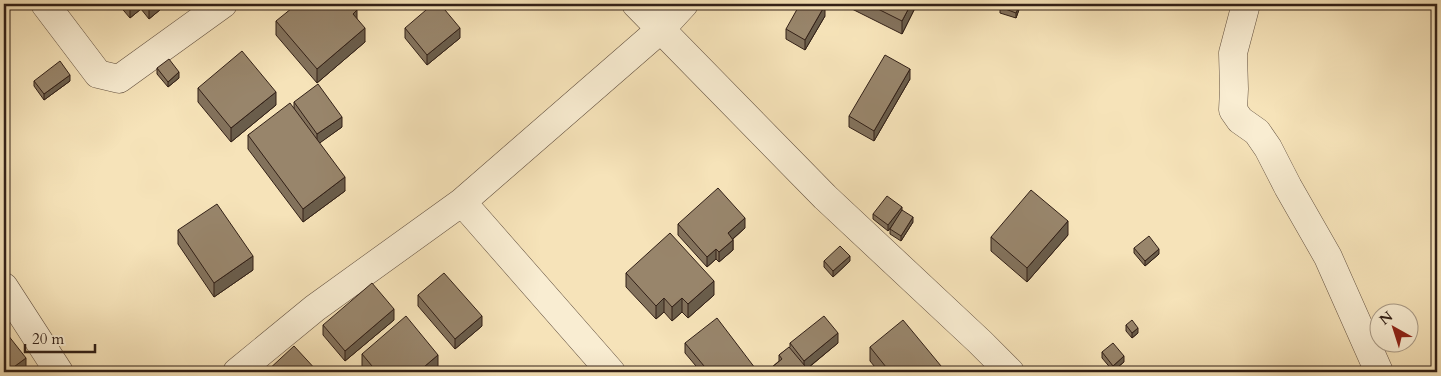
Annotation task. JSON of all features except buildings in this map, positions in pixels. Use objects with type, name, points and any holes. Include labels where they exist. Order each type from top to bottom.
[{"type":"street","points":[[45,4],[98,74],[119,79],[223,4]]},
{"type":"street","points":[[636,4],[825,197],[1010,372]]},
{"type":"street","points":[[237,372],[315,308],[462,202],[661,29],[684,4]]},
{"type":"street","points":[[1246,4],[1233,53],[1233,110],[1240,120],[1257,132],[1268,148],[1328,257],[1379,372]]},
{"type":"street","points":[[462,202],[611,372]]},
{"type":"street","points":[[4,287],[59,372]]}]
